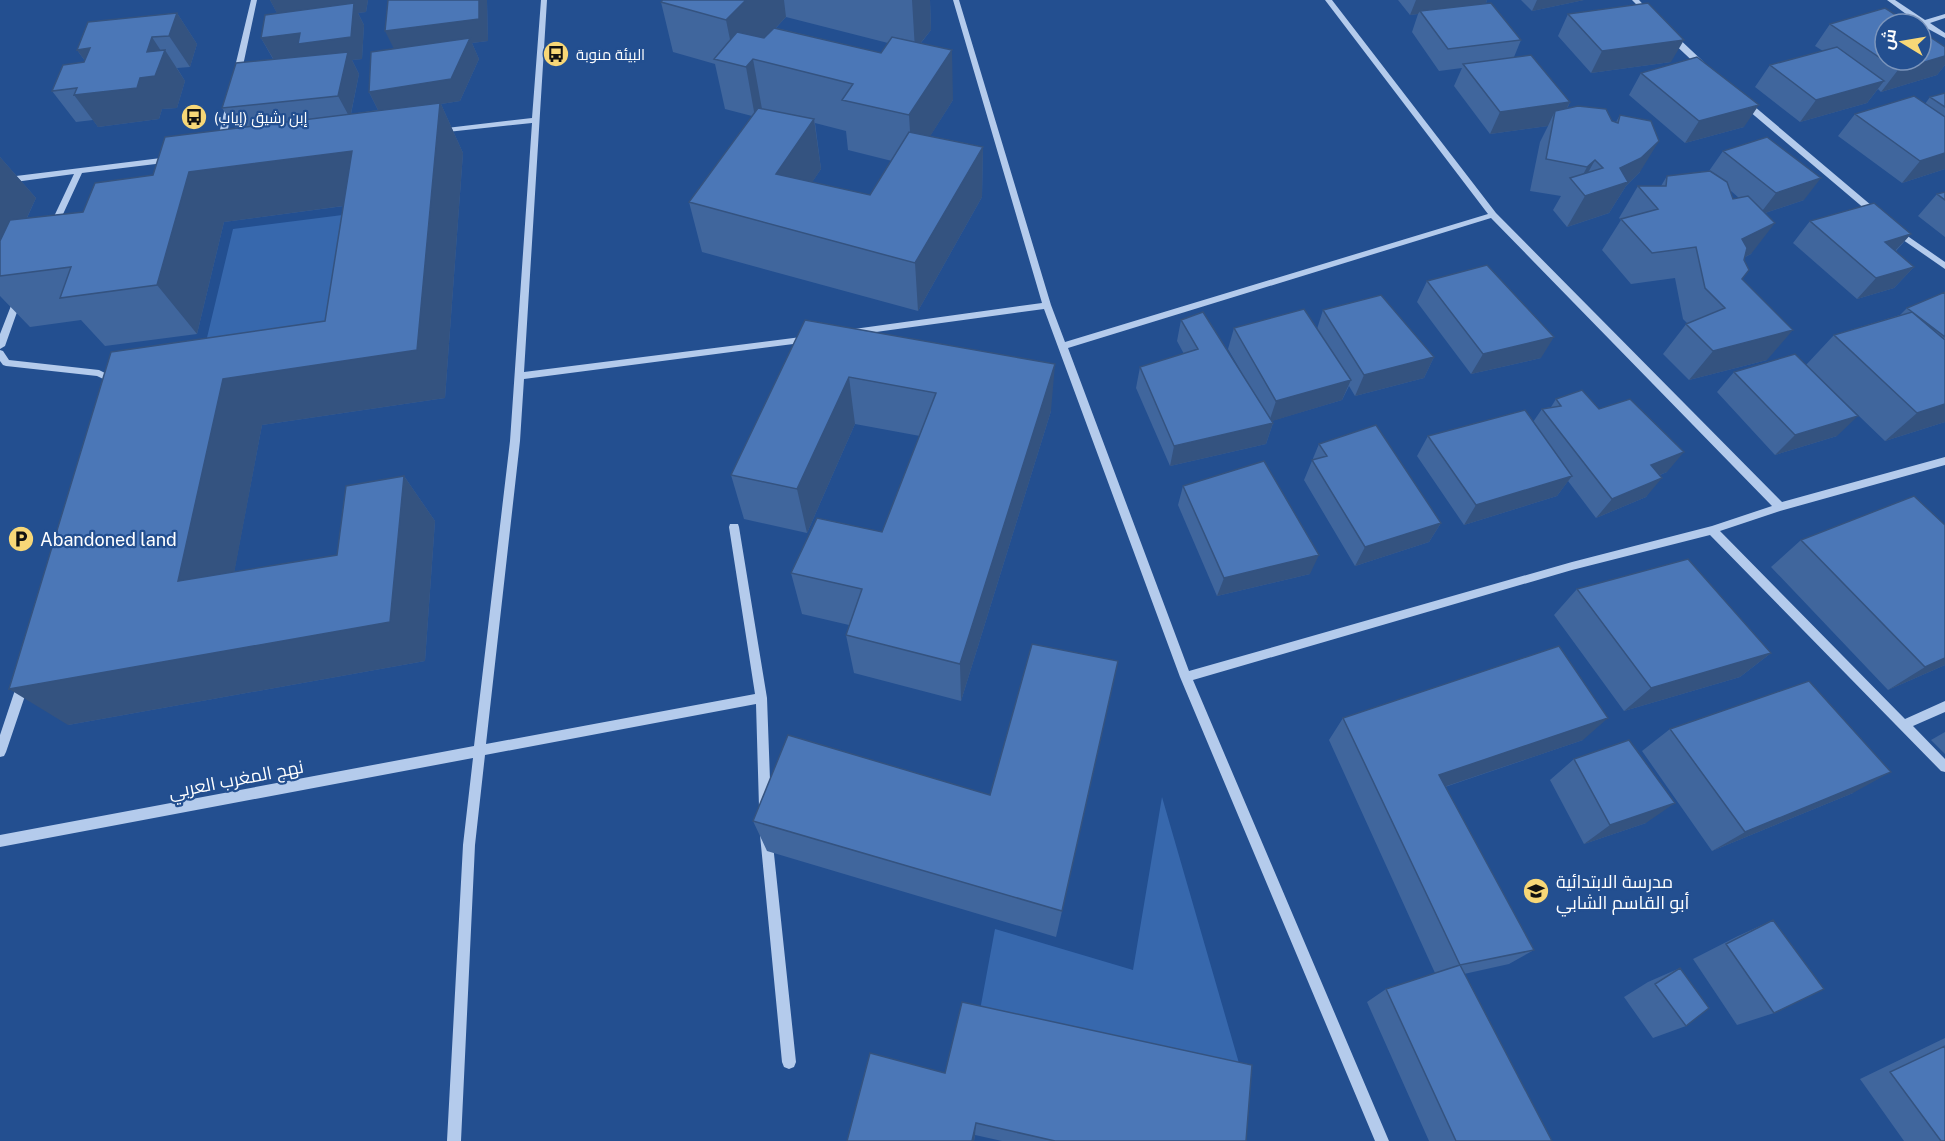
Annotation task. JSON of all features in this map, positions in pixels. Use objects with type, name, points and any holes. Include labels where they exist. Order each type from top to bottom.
[{"type":"street","points":[[218,154],[254,0]]},
{"type":"street","points":[[454,1141],[469,845],[515,441],[544,0]]},
{"type":"street","points":[[956,0],[1047,305],[1186,677],[1382,1141]]},
{"type":"street","points":[[1328,0],[1493,215],[1780,507]]},
{"type":"street","points":[[1635,0],[1656,22]]},
{"type":"street","points":[[1890,0],[1907,12]]},
{"type":"street","points":[[1664,29],[1714,75]]},
{"type":"street","points":[[1740,99],[1881,218]]},
{"type":"street","points":[[429,132],[535,120]]},
{"type":"street","points":[[0,181],[183,159]]},
{"type":"street","points":[[50,233],[79,172]]},
{"type":"street","points":[[1063,346],[1493,215]]},
{"type":"street","points":[[1890,225],[1945,266]]},
{"type":"street","points":[[0,345],[24,285]]},
{"type":"street","points":[[840,334],[1047,305]]},
{"type":"street","points":[[519,376],[817,338]]},
{"type":"street","points":[[0,353],[6,363],[23,367],[99,373],[116,381],[120,397]]},
{"type":"street","points":[[1186,677],[1572,566],[1712,530],[1780,507],[1945,461]]},
{"type":"street","points":[[734,527],[761,698],[766,860],[789,1062]]},
{"type":"street","points":[[1712,530],[1945,767]]},
{"type":"street","points":[[0,752],[26,675]]},
{"type":"street","name":"نهج المغرب العربي","points":[[0,841],[761,698]]},
{"type":"street","points":[[1904,725],[1945,706]]},
{"type":"shaded area","points":[[366,212],[347,349],[199,371],[233,229]]},
{"type":"shaded area","points":[[1162,797],[1245,1084],[978,1021],[995,929],[1133,970]]},
{"type":"building","points":[[388,0],[479,0],[479,19],[385,31]]},
{"type":"building","points":[[663,0],[746,0],[726,20],[661,2]]},
{"type":"building","points":[[354,3],[351,37],[298,44],[300,33],[261,38],[265,15]]},
{"type":"building","points":[[1491,3],[1521,40],[1448,49],[1420,11]]},
{"type":"building","points":[[1648,3],[1684,40],[1602,51],[1568,14]]},
{"type":"building","points":[[1885,8],[1891,12],[1873,12],[1873,53],[1830,24]]},
{"type":"building","points":[[177,13],[169,36],[152,37],[147,52],[165,50],[155,76],[140,78],[137,88],[74,95],[77,88],[52,91],[63,65],[84,62],[90,48],[77,50],[88,22]]},
{"type":"building","points":[[774,28],[881,53],[892,37],[952,50],[909,115],[842,100],[853,84],[753,59],[746,67],[714,59],[737,32],[764,38]]},
{"type":"building","points":[[470,38],[451,79],[369,92],[371,52]]},
{"type":"building","points":[[1933,39],[1945,47],[1945,56],[1933,60]]},
{"type":"building","points":[[1837,47],[1884,81],[1816,100],[1770,65]]},
{"type":"building","points":[[348,52],[338,96],[222,108],[236,63]]},
{"type":"building","points":[[1531,55],[1570,102],[1500,112],[1463,64]]},
{"type":"building","points":[[1697,57],[1759,105],[1699,121],[1641,73]]},
{"type":"building","points":[[1945,93],[1945,107],[1930,97]]},
{"type":"building","points":[[1914,96],[1945,117],[1945,153],[1920,161],[1855,114]]},
{"type":"building","points":[[440,103],[417,350],[223,379],[178,581],[337,555],[346,486],[404,476],[390,622],[9,689],[111,352],[325,321],[352,151],[189,172],[157,285],[60,298],[71,267],[0,276],[0,241],[10,220],[83,212],[95,183],[153,175],[165,137]]},
{"type":"building","points":[[1578,106],[1606,109],[1612,121],[1618,123],[1620,115],[1651,121],[1659,141],[1641,158],[1620,168],[1628,182],[1585,196],[1570,178],[1603,168],[1595,160],[1587,167],[1546,159],[1555,111]]},
{"type":"building","points":[[758,108],[814,119],[776,174],[870,195],[909,132],[983,147],[915,263],[689,202]]},
{"type":"building","points":[[1767,137],[1821,178],[1776,193],[1723,151]]},
{"type":"building","points":[[1710,171],[1727,182],[1733,199],[1748,196],[1775,223],[1742,239],[1747,248],[1744,260],[1749,270],[1742,279],[1793,330],[1713,351],[1686,324],[1725,308],[1705,288],[1696,247],[1652,253],[1621,219],[1658,209],[1638,186],[1666,186],[1667,176]]},
{"type":"building","points":[[1945,192],[1945,200],[1937,194]]},
{"type":"building","points":[[1874,203],[1911,234],[1885,242],[1914,267],[1876,278],[1810,221]]},
{"type":"building","points":[[1487,265],[1554,337],[1483,354],[1427,281]]},
{"type":"building","points":[[1945,292],[1945,337],[1907,308]]},
{"type":"building","points":[[1381,295],[1434,357],[1364,375],[1323,310]]},
{"type":"building","points":[[1304,309],[1351,380],[1276,401],[1234,328]]},
{"type":"building","points":[[1203,312],[1273,423],[1174,446],[1140,367],[1198,349],[1181,320]]},
{"type":"building","points":[[1912,312],[1945,340],[1945,404],[1917,413],[1834,335]]},
{"type":"building","points":[[805,320],[1055,364],[960,664],[846,635],[862,589],[791,573],[817,518],[882,532],[936,393],[849,377],[797,489],[731,475]]},
{"type":"building","points":[[1795,354],[1858,416],[1795,435],[1734,372]]},
{"type":"building","points":[[1582,390],[1599,409],[1630,399],[1684,452],[1651,465],[1662,478],[1612,499],[1542,409],[1561,406],[1556,399]]},
{"type":"building","points":[[1525,410],[1572,476],[1476,505],[1428,436]]},
{"type":"building","points":[[1376,425],[1441,523],[1365,547],[1312,460],[1327,456],[1319,444]]},
{"type":"building","points":[[1264,461],[1319,555],[1224,578],[1183,486]]},
{"type":"building","points":[[1914,496],[1945,525],[1945,658],[1925,667],[1801,540]]},
{"type":"building","points":[[1688,559],[1771,653],[1651,688],[1577,589]]},
{"type":"building","points":[[1032,644],[1118,661],[1062,911],[753,821],[788,735],[990,795]]},
{"type":"building","points":[[1559,646],[1608,718],[1439,775],[1534,950],[1460,965],[1343,718]]},
{"type":"building","points":[[1809,681],[1891,772],[1745,832],[1670,729]]},
{"type":"building","points":[[1629,740],[1675,803],[1610,825],[1574,759]]},
{"type":"building","points":[[1773,920],[1824,989],[1774,1013],[1726,944]]},
{"type":"building","points":[[1460,965],[1552,1141],[1456,1141],[1386,989]]},
{"type":"building","points":[[1680,968],[1709,1008],[1686,1026],[1655,984]]},
{"type":"building","points":[[962,1002],[1252,1065],[1246,1141],[1055,1141],[976,1123],[972,1141],[847,1141],[870,1053],[945,1073]]},
{"type":"building","points":[[1945,1046],[1945,1141],[1941,1141],[1890,1072]]},
{"type":"place","name":"البيئة منوبة","points":[[556,54]]},
{"type":"place","name":"إبن رشيق (إياب)","points":[[194,117]]},
{"type":"place","name":"Abandoned land","points":[[21,539]]},
{"type":"place","name":"مدرسة الابتدائية أبو القاسم الشابي","points":[[1536,891]]}]
